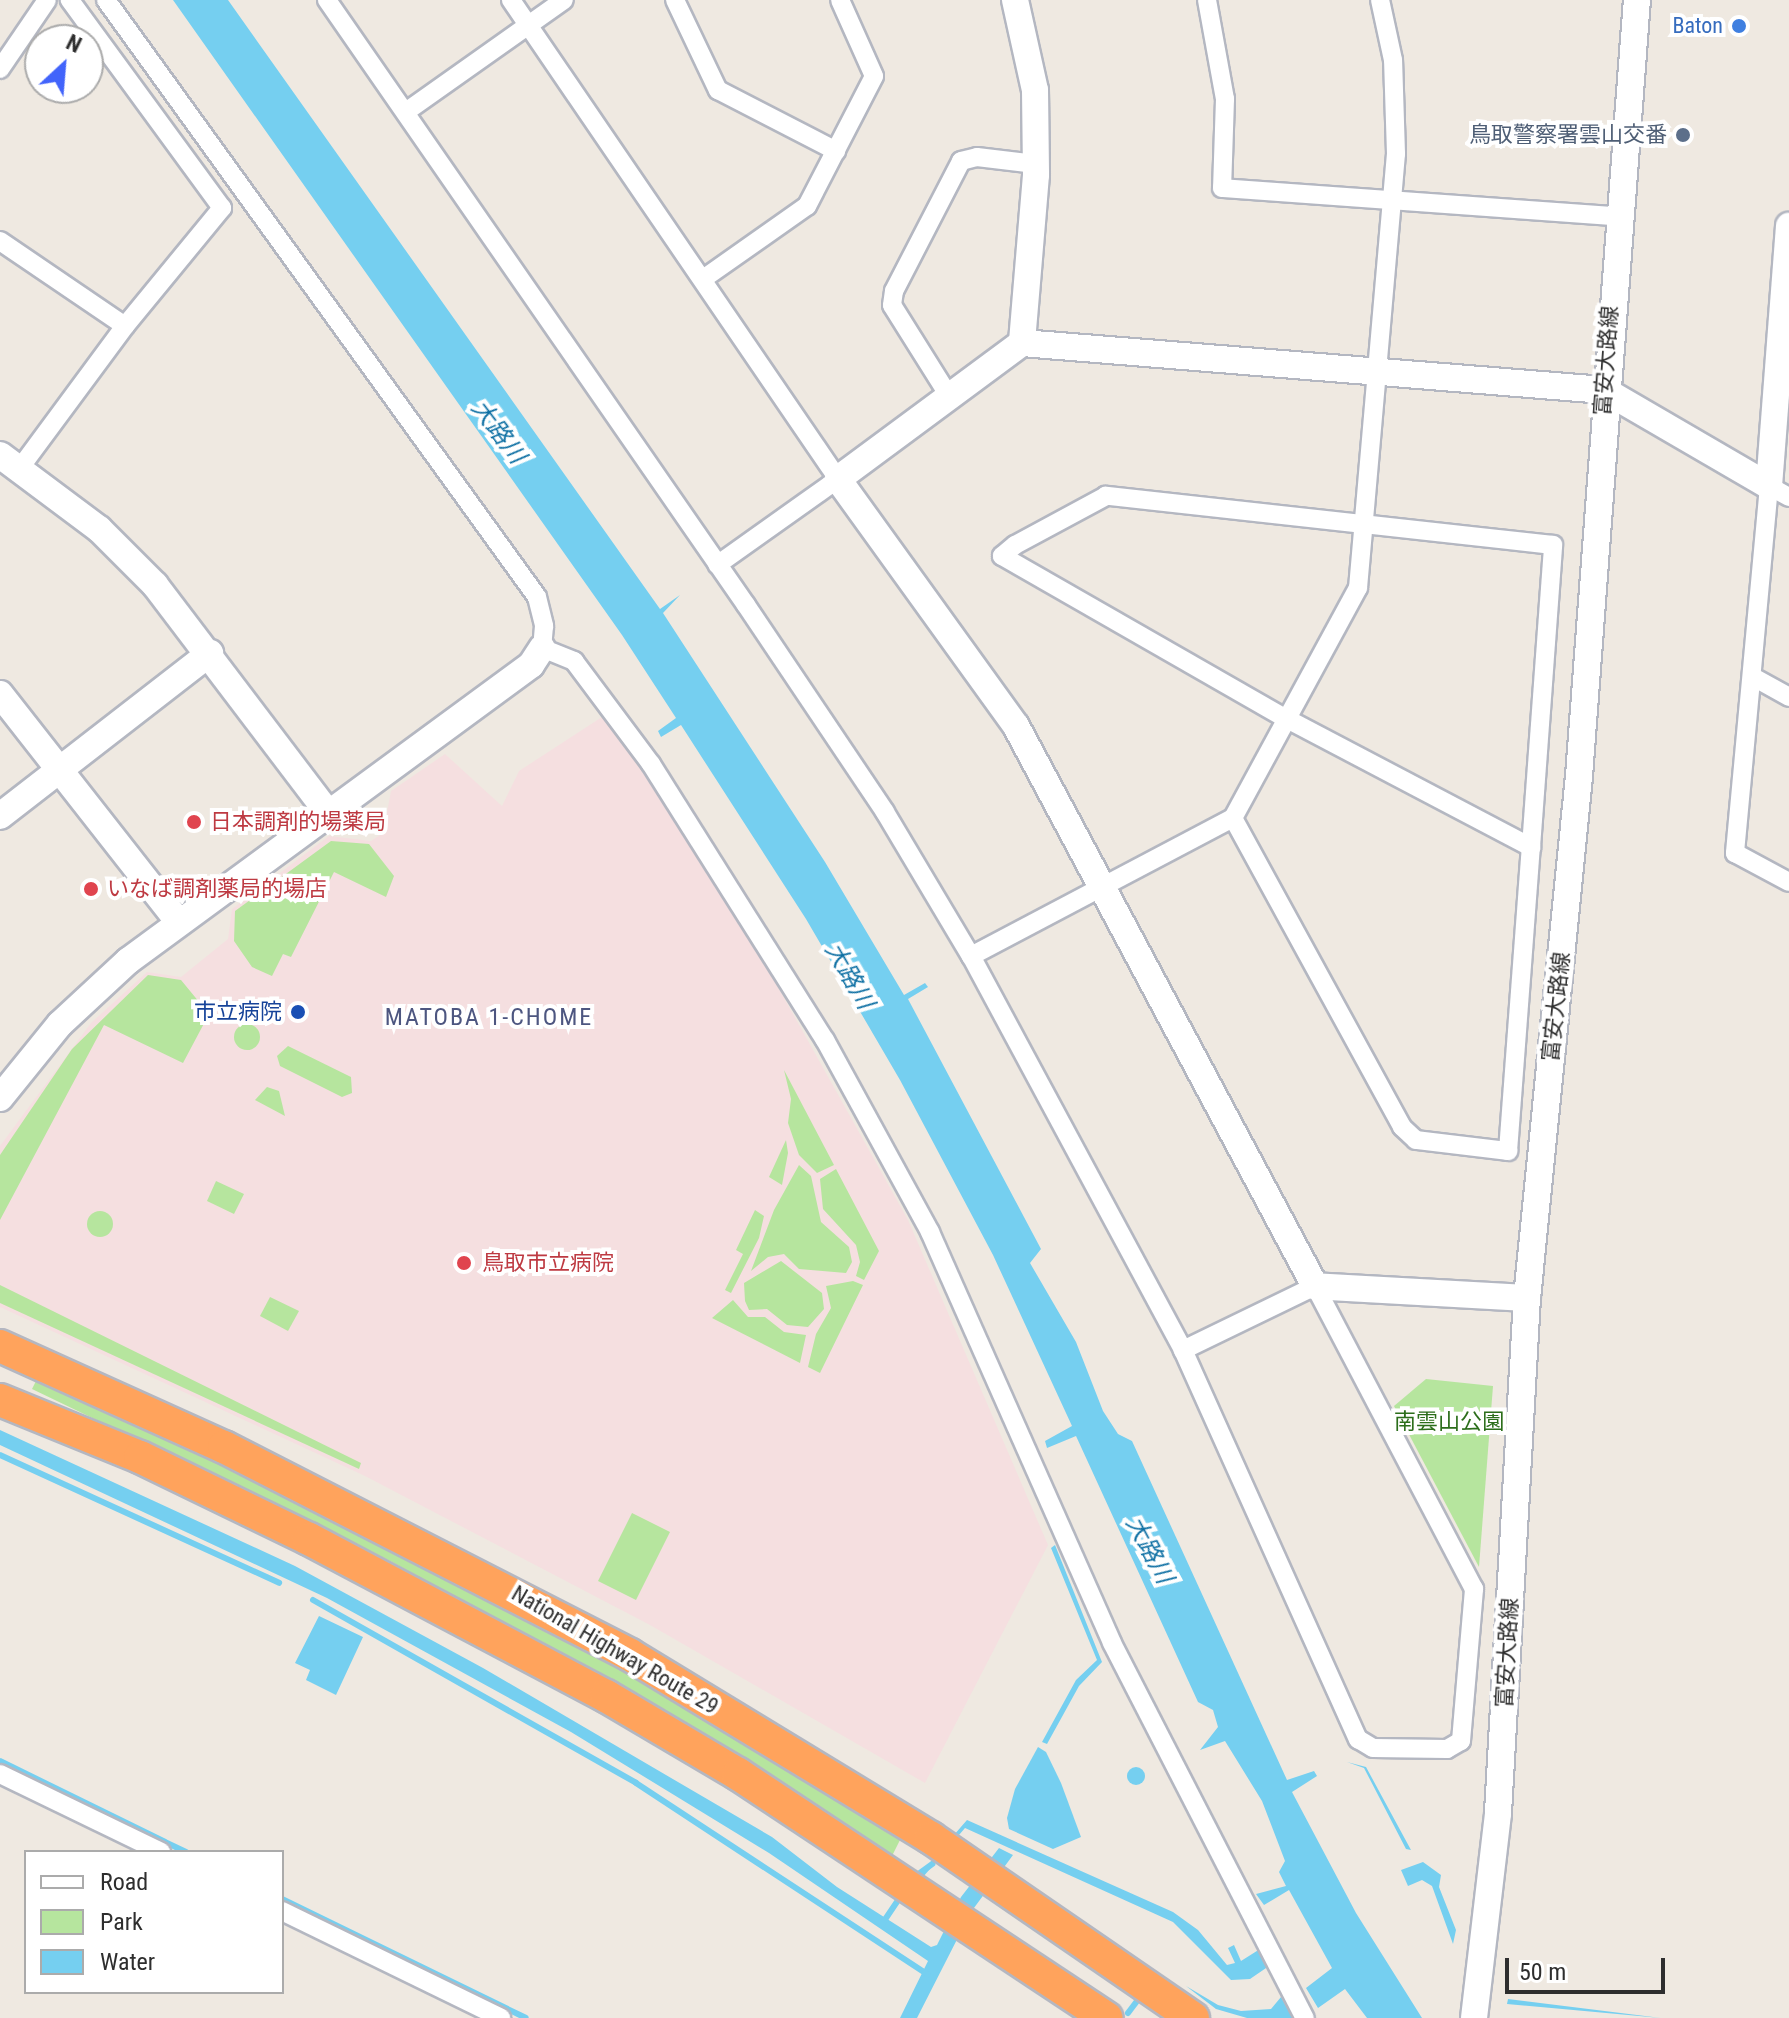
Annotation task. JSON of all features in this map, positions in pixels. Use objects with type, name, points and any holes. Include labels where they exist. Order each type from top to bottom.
[{"type":"highway","name":"National Highway Route 29","points":[[0,1346],[211,1441],[483,1576],[630,1655],[931,1838],[1181,2009]]},
{"type":"highway","name":"National Highway Route 29","points":[[0,1400],[140,1457],[477,1624],[738,1774],[1105,2018]]},
{"type":"street","points":[[0,68],[47,0]]},
{"type":"street","points":[[70,0],[222,208],[10,461],[110,540],[210,653],[328,813]]},
{"type":"street","points":[[0,1098],[82,1002],[179,922],[531,665],[542,648],[544,626],[537,597],[106,0]]},
{"type":"street","points":[[327,0],[407,111],[885,812],[971,956],[1183,1350],[1358,1739],[1373,1748],[1447,1749],[1461,1741],[1474,1589],[1315,1286],[1100,890],[1016,726],[838,479],[511,0]]},
{"type":"street","points":[[407,111],[564,0]]},
{"type":"street","points":[[675,0],[718,90],[836,151]]},
{"type":"street","points":[[703,279],[807,206],[874,76],[840,0]]},
{"type":"street","points":[[1015,0],[1035,90],[1036,164],[1022,343]]},
{"type":"street","points":[[1207,0],[1225,99],[1222,188],[1390,203],[1617,216]]},
{"type":"street","points":[[971,956],[1233,818],[1358,588],[1396,154],[1393,60],[1380,0]]},
{"type":"street","name":"富安大路線","points":[[1478,2017],[1498,1813],[1527,1298],[1579,776],[1617,216],[1637,0]]},
{"type":"street","points":[[949,396],[892,305],[894,291],[961,161],[977,157],[1036,164]]},
{"type":"street","points":[[1789,226],[1779,491],[1735,853],[1789,882]]},
{"type":"street","points":[[0,241],[125,326]]},
{"type":"street","points":[[717,565],[1022,343],[1604,390],[1779,491]]},
{"type":"street","points":[[1233,818],[1402,1127],[1416,1140],[1508,1151],[1531,847],[1553,545],[1363,527],[1106,496],[1094,498],[1002,556],[1287,719],[1531,847]]},
{"type":"street","points":[[542,648],[574,661],[651,764],[825,1040],[930,1232],[1112,1643],[1305,2018]]},
{"type":"street","points":[[0,816],[210,653]]},
{"type":"street","points":[[1755,678],[1789,697]]},
{"type":"street","points":[[0,694],[63,768],[179,922]]},
{"type":"street","points":[[1183,1350],[1315,1286],[1527,1298]]},
{"type":"street","points":[[0,1774],[157,1850]]},
{"type":"street","points":[[284,1912],[501,2018]]},
{"type":"shaded area","name":"鳥取市立病院","points":[[602,717],[645,773],[759,953],[908,1220],[1048,1545],[925,1783],[650,1625],[365,1476],[0,1307],[0,1146],[91,1023],[147,972],[181,977],[228,939],[232,909],[329,836],[371,841],[383,833],[391,791],[445,754],[502,806],[519,771]]},
{"type":"green space","points":[[331,841],[369,844],[394,876],[386,897],[334,872],[291,957],[283,954],[272,976],[252,967],[234,941],[235,911]]},
{"type":"green space","points":[[148,975],[181,980],[209,1014],[183,1063],[104,1025],[0,1220],[0,1155],[72,1049]]},
{"type":"green space","points":[[247,1024],[256,1028],[260,1037],[256,1046],[247,1050],[238,1046],[234,1037],[238,1028]]},
{"type":"green space","points":[[288,1046],[351,1077],[352,1093],[342,1097],[280,1066],[277,1056]]},
{"type":"green space","points":[[784,1070],[834,1165],[817,1173],[799,1155],[788,1123],[791,1099]]},
{"type":"green space","points":[[267,1087],[279,1091],[285,1116],[255,1100]]},
{"type":"green space","points":[[786,1140],[788,1153],[782,1185],[769,1177]]},
{"type":"green space","points":[[799,1165],[811,1176],[821,1222],[849,1247],[852,1262],[846,1273],[799,1269],[784,1254],[768,1257],[751,1271],[774,1210]]},
{"type":"green space","points":[[836,1169],[879,1251],[864,1280],[856,1276],[860,1262],[856,1245],[823,1209],[820,1179]]},
{"type":"green space","points":[[216,1181],[244,1194],[234,1214],[207,1201]]},
{"type":"green space","points":[[755,1210],[764,1216],[759,1238],[731,1293],[725,1290],[743,1254],[736,1250]]},
{"type":"green space","points":[[100,1211],[109,1215],[113,1224],[109,1233],[100,1237],[91,1233],[87,1224],[91,1215]]},
{"type":"green space","points":[[781,1261],[822,1293],[824,1309],[808,1327],[787,1325],[767,1309],[749,1310],[745,1301],[744,1283]]},
{"type":"green space","points":[[853,1281],[863,1285],[820,1373],[808,1367],[816,1334],[831,1308],[826,1286]]},
{"type":"green space","points":[[0,1285],[361,1463],[359,1469],[0,1303]]},
{"type":"green space","points":[[270,1297],[299,1311],[288,1331],[260,1316]]},
{"type":"green space","points":[[733,1300],[748,1317],[765,1317],[784,1332],[806,1335],[800,1363],[712,1318]]},
{"type":"green space","name":"南雲山公園","points":[[1426,1379],[1493,1386],[1479,1567],[1394,1406]]},
{"type":"green space","points":[[36,1381],[106,1406],[249,1473],[616,1663],[902,1836],[892,1856],[716,1744],[538,1643],[392,1562],[32,1389]]},
{"type":"green space","points":[[632,1513],[670,1532],[636,1600],[598,1581]]},
{"type":"water","name":"大路川","points":[[173,0],[228,0],[660,609],[680,595],[663,613],[825,862],[904,995],[925,983],[928,987],[908,999],[1041,1249],[1030,1263],[1076,1342],[1103,1411],[1118,1434],[1132,1441],[1287,1780],[1314,1771],[1317,1776],[1292,1792],[1356,1913],[1422,2018],[1367,2018],[1345,1989],[1318,2008],[1306,1988],[1332,1968],[1289,1890],[1264,1905],[1256,1894],[1286,1886],[1279,1872],[1285,1861],[1262,1801],[1225,1741],[1200,1750],[1218,1727],[1213,1710],[1198,1702],[1076,1436],[1047,1448],[1045,1441],[1072,1426],[993,1255],[900,1080],[806,919],[681,725],[661,737],[658,731],[676,718],[622,635]]},
{"type":"water","points":[[0,1430],[295,1566],[483,1668],[772,1837],[837,1887],[931,1947],[937,1945],[961,1897],[999,1848],[1013,1855],[971,1912],[917,2018],[900,2018],[928,1961],[769,1853],[571,1732],[327,1598],[0,1445]]},
{"type":"water","points":[[1055,1545],[1102,1662],[1079,1686],[1047,1744],[1042,1742],[1076,1680],[1097,1660],[1051,1548]]},
{"type":"water","points":[[319,1616],[363,1637],[336,1695],[306,1680],[310,1670],[295,1663]]},
{"type":"water","points":[[1038,1747],[1046,1752],[1061,1783],[1081,1837],[1053,1849],[1009,1829],[1007,1818],[1015,1789]]},
{"type":"water","points":[[1347,1762],[1366,1767],[1411,1850],[1406,1849],[1364,1768]]},
{"type":"water","points":[[1136,1767],[1145,1776],[1136,1785],[1127,1776]]},
{"type":"water","points":[[967,1820],[1173,1912],[1198,1930],[1227,1965],[1235,1963],[1228,1948],[1234,1945],[1241,1961],[1260,1949],[1269,1966],[1250,1979],[1231,1980],[1173,1922],[965,1828],[917,1884],[913,1882]]},
{"type":"water","points":[[1423,1862],[1441,1875],[1439,1887],[1456,1930],[1453,1944],[1432,1886],[1422,1880],[1408,1886],[1401,1870]]},
{"type":"water","points":[[1186,1986],[1218,2005],[1241,2011],[1271,2009],[1281,1997],[1293,2018],[1247,2018],[1216,2009]]},
{"type":"water","points":[[1508,1999],[1661,2018],[1507,2004]]},
{"type":"waterway","points":[[0,1455],[279,1583]]},
{"type":"waterway","points":[[313,1600],[636,1783],[928,1975]]},
{"type":"waterway","points":[[0,1761],[165,1842]]},
{"type":"waterway","points":[[167,1843],[182,1850]]},
{"type":"waterway","points":[[913,1878],[932,1864]]},
{"type":"waterway","points":[[882,1924],[902,1894]]},
{"type":"waterway","points":[[284,1900],[526,2018]]},
{"type":"waterway","points":[[1128,2013],[1140,1997]]},
{"type":"place","name":"Baton","points":[[1739,26]]},
{"type":"place","name":"鳥取警察署雲山交番","points":[[1683,135]]},
{"type":"place","name":"日本調剤的場薬局","points":[[194,822]]},
{"type":"place","name":"いなば調剤薬局的場店","points":[[91,889]]},
{"type":"place","name":"市立病院","points":[[298,1012]]},
{"type":"place","name":"鳥取市立病院","points":[[464,1263]]},
{"type":"district","name":"MATOBA 1-CHOME","points":[[489,1018]]}]
